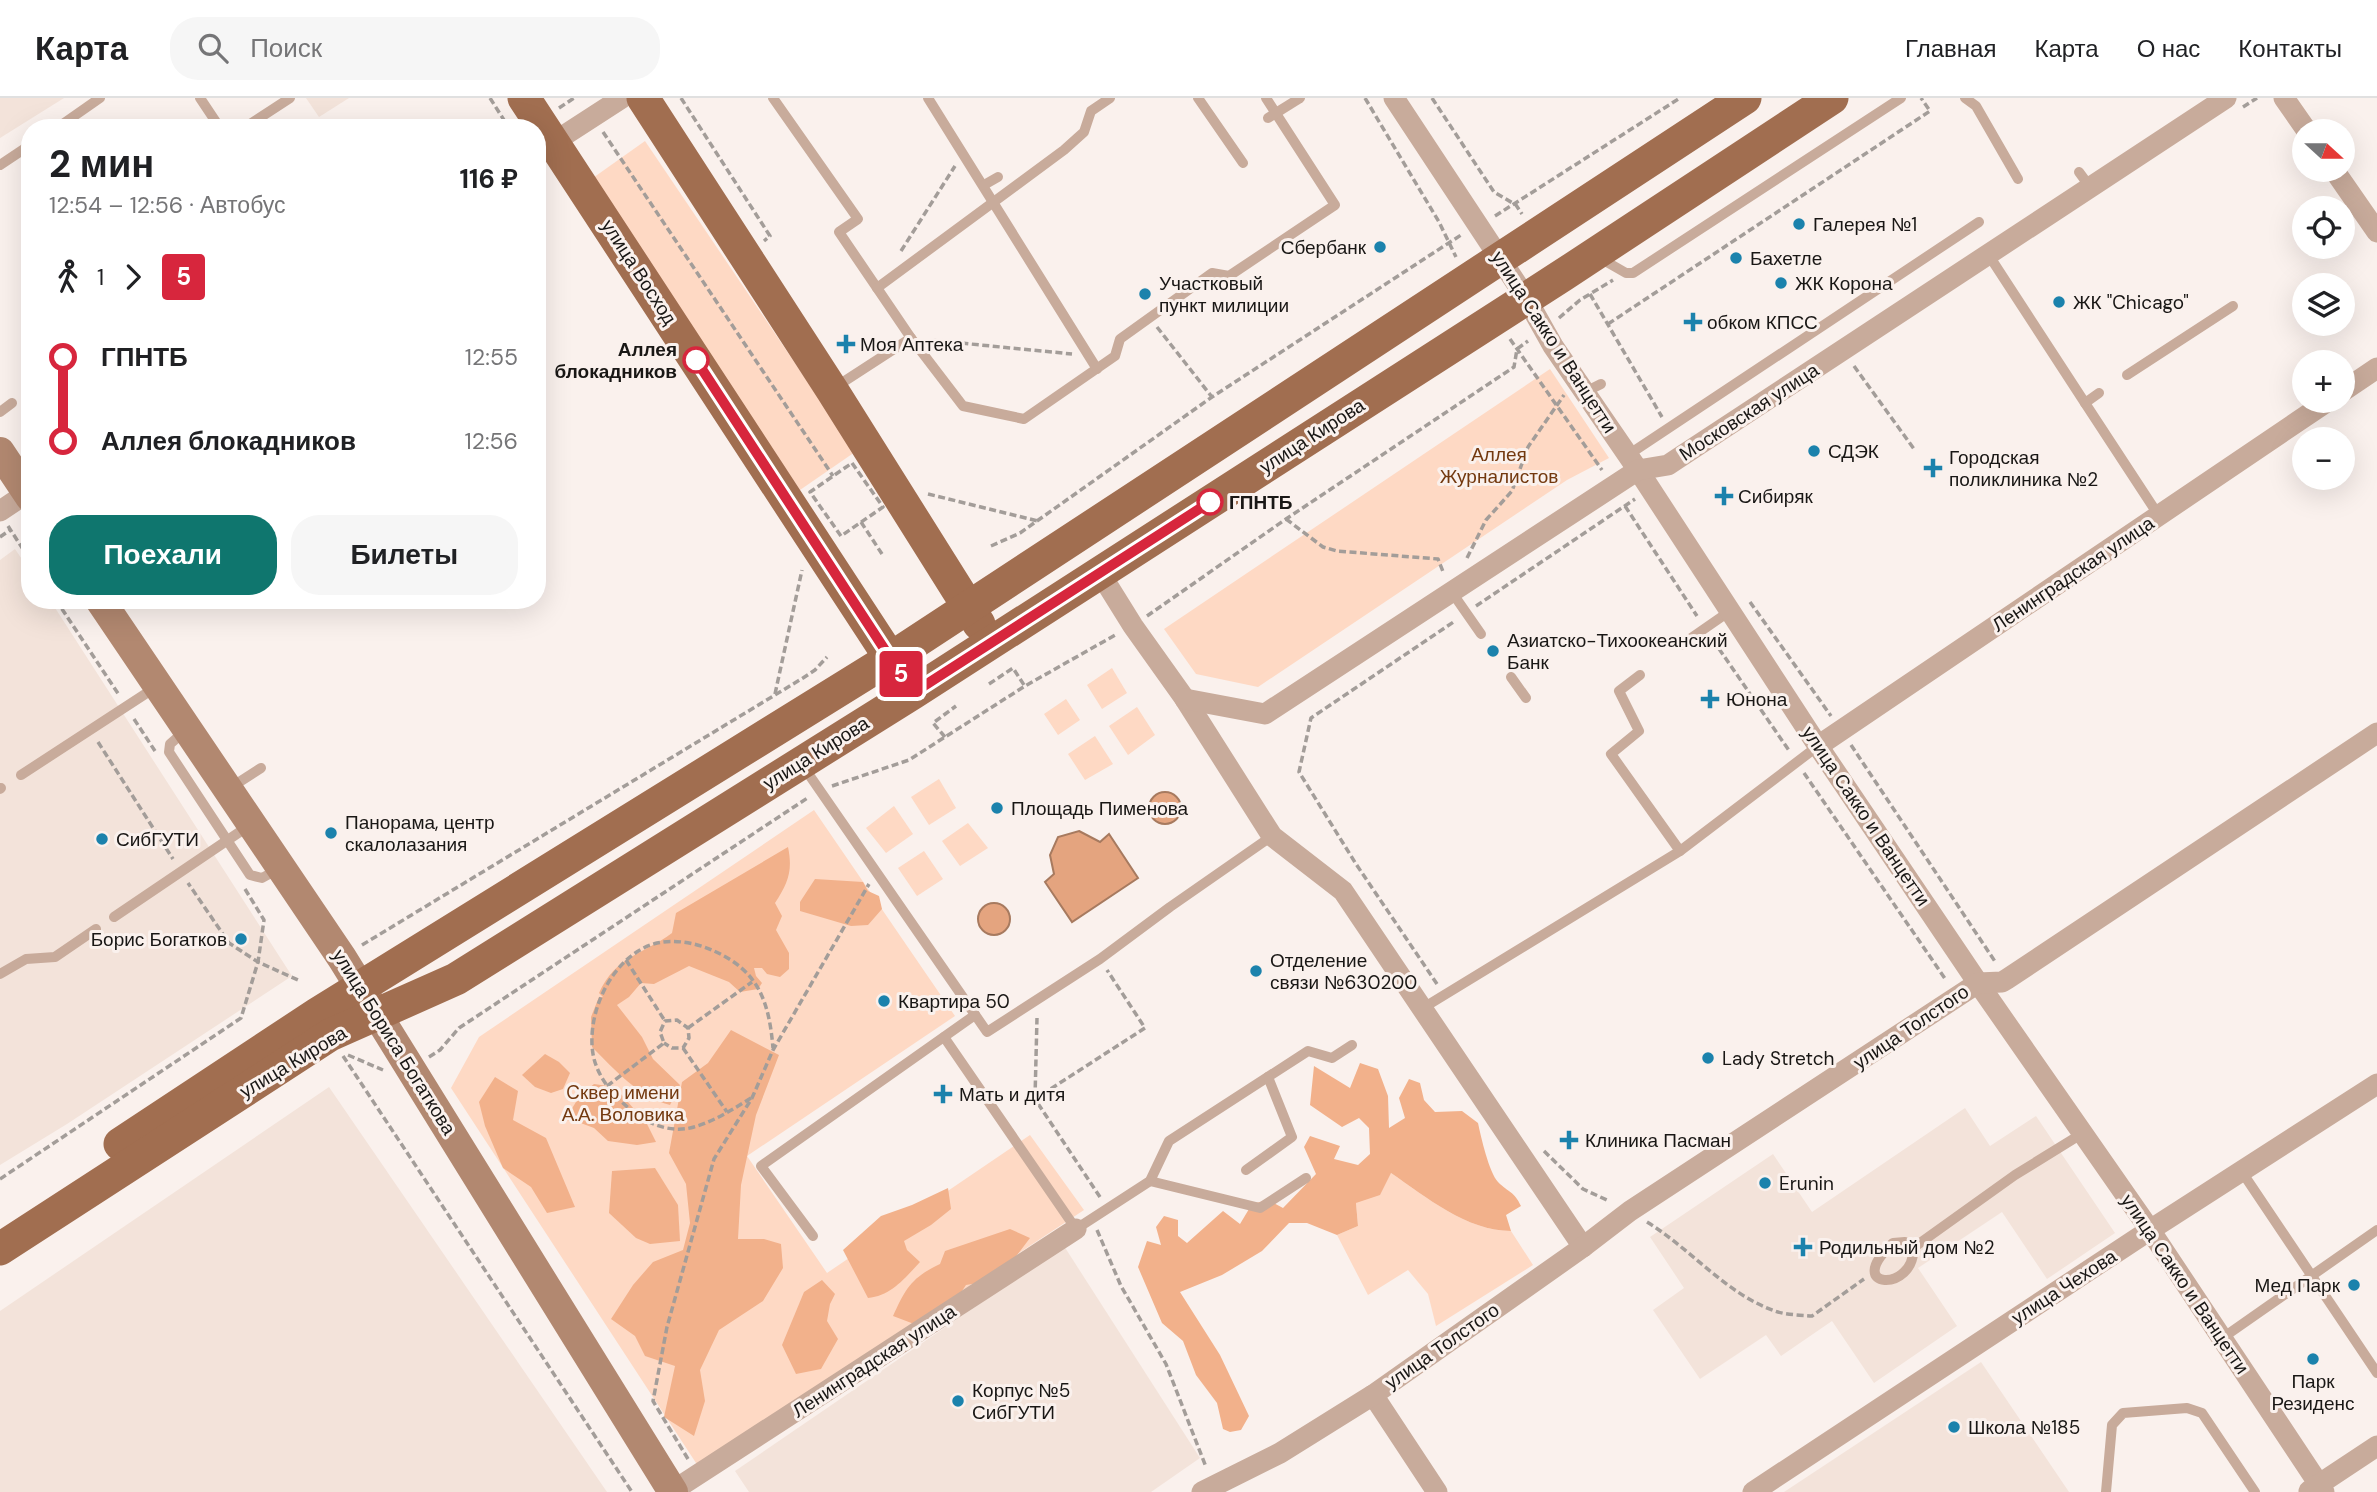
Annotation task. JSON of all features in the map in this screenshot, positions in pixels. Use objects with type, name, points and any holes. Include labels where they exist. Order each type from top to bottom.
[{"type":"main road","name":"улица Восход","points":[[524,98],[533,119]]},
{"type":"main road","points":[[643,98],[992,643]]},
{"type":"main road","name":"улица Кирова","points":[[0,1223],[368,1001],[968,606],[1499,259],[1537,237],[1745,98]]},
{"type":"main road","name":"улица Кирова","points":[[0,1249],[330,1035],[368,1001],[456,979],[810,776],[913,693],[1526,298],[1572,287],[1593,254],[1832,98]]},
{"type":"main road","name":"улица Восход","points":[[546,149],[913,693]]},
{"type":"main road","points":[[0,452],[21,482]]},
{"type":"main road","name":"улица Бориса Богаткова","points":[[106,609],[228,789],[240,832],[282,867],[368,1001],[672,1492]]},
{"type":"street","points":[[546,147],[622,98]]},
{"type":"street","name":"улица Сакко и Ванцетти","points":[[1394,98],[1526,298],[1553,346],[1587,385],[1633,462],[1818,746],[1978,983],[2150,1230],[2317,1489]]},
{"type":"street","points":[[2284,98],[2299,119]]},
{"type":"street","name":"Московская улица","points":[[1185,699],[1265,714],[1451,592],[1633,462],[1668,465],[1988,254],[2085,179],[2230,105]]},
{"type":"street","points":[[2342,182],[2377,232]]},
{"type":"street","points":[[2355,383],[2377,368]]},
{"type":"street","name":"Ленинградская улица","points":[[1818,746],[2310,413]]},
{"type":"street","points":[[3,516],[21,500]]},
{"type":"street","points":[[1100,573],[1133,626],[1185,699],[1272,836],[1343,891],[1583,1247]]},
{"type":"street","name":"улица Толстого","points":[[1207,1489],[1280,1453],[1373,1395],[1630,1211],[1978,983],[2002,982],[2007,979],[2375,739]]},
{"type":"street","name":"улица Чехова","points":[[1753,1492],[2377,1084]]},
{"type":"street","name":"Ленинградская улица","points":[[672,1492],[1084,1224]]},
{"type":"street","points":[[1373,1395],[1437,1492]]},
{"type":"street","points":[[2317,1489],[2377,1446]]},
{"type":"lane","points":[[70,119],[100,98]]},
{"type":"lane","points":[[200,98],[214,119]]},
{"type":"lane","points":[[258,119],[290,98]]},
{"type":"lane","points":[[773,98],[858,219],[839,232],[911,338],[963,405],[1024,419],[1115,356],[1120,339],[1212,272],[1229,276],[1335,205],[1272,116],[1266,98]]},
{"type":"lane","points":[[928,98],[1097,369]]},
{"type":"lane","points":[[877,288],[1065,150],[1084,132],[1091,111],[1110,98]]},
{"type":"lane","points":[[1198,98],[1243,163]]},
{"type":"lane","points":[[1272,116],[1300,98]]},
{"type":"lane","points":[[1593,254],[1626,273],[1633,273],[1901,98]]},
{"type":"lane","points":[[1965,98],[1976,106],[2018,179]]},
{"type":"lane","points":[[0,164],[21,151]]},
{"type":"lane","points":[[984,185],[998,177]]},
{"type":"lane","points":[[1633,462],[1668,427],[1979,222]]},
{"type":"lane","points":[[1988,254],[2159,516]]},
{"type":"lane","points":[[2127,375],[2233,306]]},
{"type":"lane","points":[[832,390],[911,338]]},
{"type":"lane","points":[[2085,402],[2099,393]]},
{"type":"lane","points":[[0,412],[12,403]]},
{"type":"lane","points":[[1451,592],[1481,634]]},
{"type":"lane","points":[[1681,646],[1730,611]]},
{"type":"lane","points":[[1640,675],[1619,691],[1639,731],[1611,754],[1681,851]]},
{"type":"lane","points":[[1511,677],[1526,698]]},
{"type":"lane","points":[[22,775],[93,726],[158,686]]},
{"type":"lane","points":[[114,917],[240,832],[169,752],[170,744],[187,730]]},
{"type":"lane","points":[[1423,1008],[1681,851],[1818,746]]},
{"type":"lane","points":[[228,789],[261,768]]},
{"type":"lane","points":[[810,776],[986,1032],[1100,959],[1272,836]]},
{"type":"lane","points":[[0,974],[26,959],[55,957],[96,929]]},
{"type":"lane","points":[[813,1236],[761,1166],[975,1015]]},
{"type":"lane","points":[[944,1037],[1084,1224],[1150,1181],[1168,1141],[1308,1051],[1332,1058],[1352,1045]]},
{"type":"lane","points":[[1246,1170],[1292,1137],[1268,1077]]},
{"type":"lane","points":[[1913,1248],[2015,1175],[2083,1133]]},
{"type":"lane","points":[[2242,1172],[2377,1373]]},
{"type":"lane","points":[[1150,1181],[1260,1208],[1306,1178]]},
{"type":"lane","points":[[2221,1339],[2377,1230]]},
{"type":"lane","points":[[1905,1242],[1913,1248],[1914,1256],[1897,1278],[1887,1282],[1879,1279],[1874,1272],[1874,1264],[1893,1243],[1905,1242]]},
{"type":"lane","points":[[2106,1492],[2112,1425],[2123,1413],[2187,1408],[2202,1413],[2255,1492]]},
{"type":"path","points":[[490,98],[503,119]]},
{"type":"path","points":[[1365,98],[1439,222],[1448,242]]},
{"type":"path","points":[[1432,98],[1494,192],[1516,205],[1537,237]]},
{"type":"path","points":[[991,546],[1013,537],[1038,521],[1212,397],[1448,242],[1516,205],[1680,98]]},
{"type":"path","points":[[1608,324],[1930,111],[1921,98]]},
{"type":"path","points":[[2230,105],[2257,98]]},
{"type":"path","points":[[593,117],[833,476]]},
{"type":"path","points":[[899,253],[958,161]]},
{"type":"path","points":[[1590,294],[1668,427]]},
{"type":"path","points":[[1150,318],[1212,397]]},
{"type":"path","points":[[911,338],[1088,356]]},
{"type":"path","points":[[632,1492],[340,1051],[383,1070],[410,1068],[440,1050],[459,1028],[810,776],[909,761],[1024,686],[1133,626],[1286,519],[1514,368],[1517,349],[1601,468]]},
{"type":"path","points":[[1853,364],[1869,390],[1914,449]]},
{"type":"path","points":[[1451,592],[1486,520],[1512,491],[1528,447],[1557,406],[1587,385]]},
{"type":"path","points":[[852,463],[810,492],[841,536],[861,522],[882,554]]},
{"type":"path","points":[[928,494],[1038,521]]},
{"type":"path","points":[[1444,994],[1356,864],[1299,772],[1311,718],[1629,503]]},
{"type":"path","points":[[3,516],[21,545]]},
{"type":"path","points":[[1286,519],[1323,547],[1338,551],[1437,559],[1451,592]]},
{"type":"path","points":[[775,694],[803,568]]},
{"type":"path","points":[[1745,595],[1841,731],[2007,979]]},
{"type":"path","points":[[356,948],[815,670],[827,657]]},
{"type":"path","points":[[989,684],[1013,668],[1024,686]]},
{"type":"path","points":[[944,737],[933,723],[956,706]]},
{"type":"path","points":[[93,726],[181,872],[229,943],[258,962],[298,980]]},
{"type":"path","points":[[698,1476],[653,1401],[667,1327],[714,1159],[752,1097],[773,1051],[870,882]]},
{"type":"path","points":[[0,1179],[241,1018],[258,962],[264,920]]},
{"type":"path","points":[[752,1097],[717,1119],[692,1128],[668,1128],[645,1122],[621,1103],[607,1086],[593,1055],[593,1024],[602,992],[626,960],[656,943],[684,942],[712,950],[741,966],[752,982],[770,1014],[773,1051]]},
{"type":"path","points":[[1035,1099],[1145,1028],[1100,959]]},
{"type":"path","points":[[626,960],[665,1021]]},
{"type":"path","points":[[688,1028],[752,982]]},
{"type":"path","points":[[1038,999],[1035,1099],[1107,1208]]},
{"type":"path","points":[[665,1021],[677,1020],[688,1028],[689,1038],[683,1048]]},
{"type":"path","points":[[665,1021],[660,1032],[664,1043],[672,1048],[683,1048]]},
{"type":"path","points":[[607,1086],[664,1043]]},
{"type":"path","points":[[683,1048],[727,1113]]},
{"type":"path","points":[[1541,1148],[1583,1189],[1630,1211],[1670,1236],[1743,1296],[1777,1312],[1812,1316],[1874,1272]]},
{"type":"path","points":[[1084,1224],[1166,1364],[1207,1489]]},
{"type":"shaded area","points":[[0,98],[64,98],[30,119],[21,119],[21,125],[0,138]]},
{"type":"shaded area","points":[[306,98],[349,98],[319,117]]},
{"type":"shaded area","name":"СибГУТИ","points":[[15,549],[21,558],[21,609],[56,609],[292,976],[0,1165],[0,560]]},
{"type":"shaded area","points":[[1165,792],[1176,797],[1181,808],[1176,819],[1165,824],[1154,819],[1149,808],[1154,797]]},
{"type":"shaded area","points":[[1079,831],[1100,842],[1109,834],[1138,878],[1072,922],[1045,882],[1054,874],[1050,855],[1058,837]]},
{"type":"shaded area","points":[[994,903],[1005,908],[1010,919],[1005,930],[994,935],[983,930],[978,919],[983,908]]},
{"type":"shaded area","points":[[329,1087],[607,1492],[0,1492],[0,1311]]},
{"type":"shaded area","name":"Родильный дом №2","points":[[1965,1108],[1990,1146],[2036,1116],[2115,1233],[2047,1279],[2002,1212],[1918,1268],[1957,1326],[1874,1383],[1832,1321],[1781,1356],[1766,1335],[1700,1379],[1653,1310],[1684,1288],[1650,1237],[1773,1154],[1812,1212]]},
{"type":"shaded area","points":[[1064,1246],[1200,1458],[1151,1492],[749,1492],[735,1471]]},
{"type":"shaded area","name":"Школа №185","points":[[1981,1362],[2069,1492],[1784,1492]]},
{"type":"green space","points":[[645,141],[855,452],[800,490],[590,180]]},
{"type":"green space","name":"Аллея Журналистов","points":[[1550,369],[1609,458],[1567,480],[1258,687],[1196,674],[1164,629]]},
{"type":"green space","points":[[1112,668],[1127,693],[1102,709],[1087,685]]},
{"type":"green space","points":[[1066,699],[1080,720],[1058,735],[1044,714]]},
{"type":"green space","points":[[1137,707],[1155,735],[1128,755],[1109,726]]},
{"type":"green space","points":[[1095,736],[1113,764],[1085,780],[1068,754]]},
{"type":"green space","points":[[939,779],[956,808],[929,825],[911,797]]},
{"type":"green space","points":[[894,806],[913,834],[886,853],[866,828]]},
{"type":"green space","name":"Cквер имени А.А. Воловика","points":[[814,810],[955,1016],[747,1156],[827,1273],[1030,1135],[1084,1210],[698,1466],[451,1088],[479,1037]]},
{"type":"green space","points":[[968,823],[988,848],[960,866],[942,841]]},
{"type":"green space","points":[[788,847],[788,876],[775,903],[782,916],[776,930],[789,953],[789,969],[780,977],[767,974],[762,968],[754,968],[762,983],[758,989],[740,992],[729,982],[689,966],[654,984],[641,983],[629,997],[617,1005],[642,1037],[653,1059],[680,1085],[670,1105],[648,1096],[628,1082],[592,1047],[591,1017],[599,997],[603,997],[599,993],[613,971],[672,933],[676,913]]},
{"type":"green space","points":[[924,851],[943,879],[917,896],[898,868]]},
{"type":"green space","points":[[815,879],[863,882],[868,891],[879,896],[882,909],[868,925],[851,926],[800,911],[800,902]]},
{"type":"green space","points":[[731,1030],[779,1055],[756,1115],[741,1185],[738,1239],[764,1239],[781,1244],[783,1268],[763,1301],[719,1330],[700,1370],[705,1401],[694,1436],[664,1417],[675,1366],[645,1356],[635,1336],[611,1319],[633,1285],[653,1262],[683,1250],[690,1223],[686,1184],[669,1153],[682,1082],[708,1063]]},
{"type":"green space","points":[[545,1054],[559,1062],[570,1073],[563,1089],[551,1093],[535,1087],[522,1075]]},
{"type":"green space","points":[[1360,1063],[1378,1069],[1388,1096],[1389,1128],[1405,1118],[1399,1098],[1409,1079],[1420,1083],[1424,1100],[1435,1112],[1462,1111],[1478,1123],[1495,1177],[1514,1195],[1521,1206],[1506,1215],[1511,1231],[1479,1225],[1448,1211],[1391,1173],[1380,1195],[1356,1203],[1358,1226],[1337,1235],[1307,1223],[1289,1223],[1262,1251],[1222,1275],[1180,1292],[1220,1355],[1249,1416],[1241,1430],[1230,1432],[1223,1429],[1217,1403],[1196,1375],[1183,1341],[1162,1323],[1138,1267],[1147,1241],[1161,1245],[1156,1227],[1164,1216],[1178,1220],[1178,1236],[1187,1243],[1223,1211],[1240,1224],[1252,1204],[1268,1200],[1283,1208],[1316,1174],[1304,1147],[1310,1136],[1340,1146],[1334,1159],[1358,1165],[1370,1154],[1369,1128],[1359,1118],[1342,1127],[1310,1105],[1314,1066],[1350,1088]]},
{"type":"green space","points":[[495,1077],[518,1091],[513,1120],[546,1138],[575,1207],[547,1213],[531,1187],[503,1168],[485,1126],[479,1102]]},
{"type":"green space","points":[[594,1084],[615,1087],[634,1109],[641,1112],[656,1142],[637,1145],[608,1141],[594,1128],[565,1120],[579,1097]]},
{"type":"green space","points":[[655,1168],[678,1205],[680,1241],[650,1244],[636,1238],[609,1213],[612,1171]]},
{"type":"green space","points":[[1391,1173],[1463,1219],[1511,1231],[1533,1265],[1436,1326],[1428,1294],[1408,1270],[1368,1295],[1337,1235],[1358,1226],[1356,1203]]},
{"type":"green space","points":[[948,1188],[951,1209],[904,1241],[907,1250],[920,1262],[891,1290],[868,1298],[843,1250],[881,1216]]},
{"type":"green space","points":[[1010,1229],[1030,1238],[1008,1267],[990,1281],[966,1285],[954,1303],[922,1327],[893,1316],[910,1285],[922,1274],[940,1264],[945,1251]]},
{"type":"green space","points":[[822,1280],[835,1294],[827,1321],[838,1339],[821,1369],[796,1374],[782,1345],[804,1292]]},
{"type":"bus line","name":"5","points":[[696,360],[913,693],[1210,502]]},
{"type":"place","name":"Галерея №1","points":[[1799,224]]},
{"type":"place","name":"Сбербанк","points":[[1380,247]]},
{"type":"place","name":"Бахетле","points":[[1736,258]]},
{"type":"place","name":"ЖК Корона","points":[[1781,283]]},
{"type":"place","name":"Участковый пункт милиции","points":[[1145,294]]},
{"type":"place","name":"ЖК \"Chicago\"","points":[[2059,302]]},
{"type":"place","name":"обком КПСС","points":[[1693,322]]},
{"type":"place","name":"Моя Аптека","points":[[846,344]]},
{"type":"place","name":"Аллея блокадников","points":[[696,360]]},
{"type":"place","name":"СДЭК","points":[[1814,451]]},
{"type":"place","name":"Городская поликлиника №2","points":[[1933,468]]},
{"type":"place","name":"Сибиряк","points":[[1724,496]]},
{"type":"place","name":"ГПНТБ","points":[[1210,502]]},
{"type":"place","name":"Азиатско-Тихоокеанский Банк","points":[[1493,651]]},
{"type":"place","name":"Юнона","points":[[1710,699]]},
{"type":"place","name":"Площадь Пименова","points":[[997,808]]},
{"type":"place","name":"Панорама, центр скалолазания","points":[[331,833]]},
{"type":"place","name":"СибГУТИ","points":[[102,839]]},
{"type":"place","name":"Борис Богатков","points":[[241,939]]},
{"type":"place","name":"Отделение связи №630200","points":[[1256,971]]},
{"type":"place","name":"Квартира 50","points":[[884,1001]]},
{"type":"place","name":"Lady Stretch","points":[[1708,1058]]},
{"type":"place","name":"Мать и дитя","points":[[943,1094]]},
{"type":"place","name":"Клиника Пасман","points":[[1569,1140]]},
{"type":"place","name":"Erunin","points":[[1765,1183]]},
{"type":"place","name":"Родильный дом №2","points":[[1803,1247]]},
{"type":"place","name":"Мед Парк","points":[[2354,1285]]},
{"type":"place","name":"Парк Резиденс","points":[[2313,1359]]},
{"type":"place","name":"Корпус №5 СибГУТИ","points":[[958,1401]]},
{"type":"place","name":"Школа №185","points":[[1954,1427]]}]
